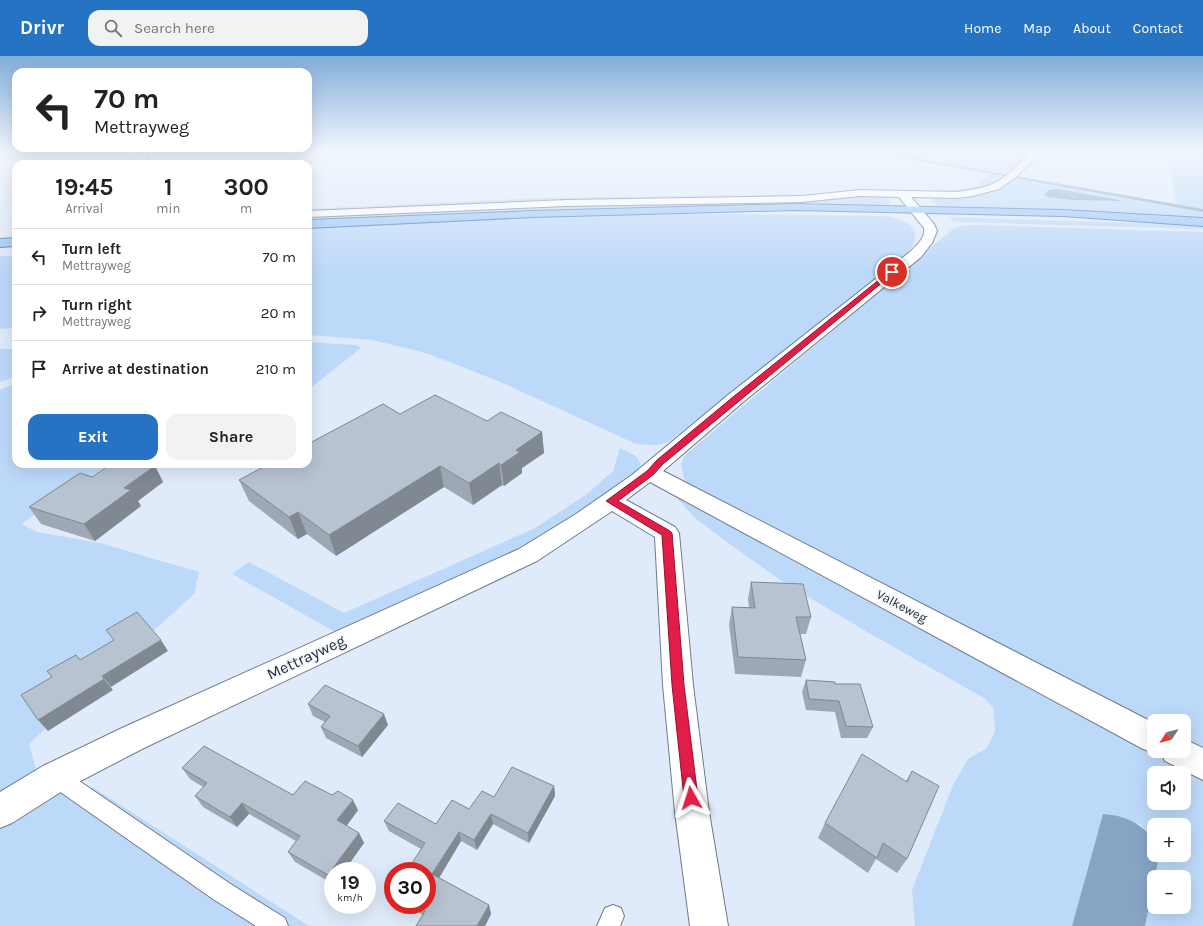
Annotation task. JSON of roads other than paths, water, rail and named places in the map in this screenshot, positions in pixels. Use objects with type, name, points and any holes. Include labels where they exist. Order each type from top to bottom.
[{"type":"main road","points":[[312,224],[533,214],[663,211],[910,213],[1203,222]]},
{"type":"main road","points":[[0,243],[12,242]]},
{"type":"street","points":[[312,214],[551,203],[802,199],[854,194],[957,195],[982,191]]},
{"type":"street","name":"Mettrayweg","points":[[0,811],[56,777],[184,713],[528,555],[568,532],[650,473],[660,462],[735,399],[916,254],[922,237],[931,232],[930,227],[910,213],[890,194]]},
{"type":"street","name":"Mettrayweg","points":[[903,194],[910,213]]},
{"type":"street","name":"Valkeweg","points":[[650,473],[1147,735]]},
{"type":"street","points":[[611,501],[667,533],[680,700],[692,812],[710,926]]},
{"type":"street","points":[[1190,758],[1203,765]]},
{"type":"lane","points":[[56,777],[221,891],[276,926]]}]
